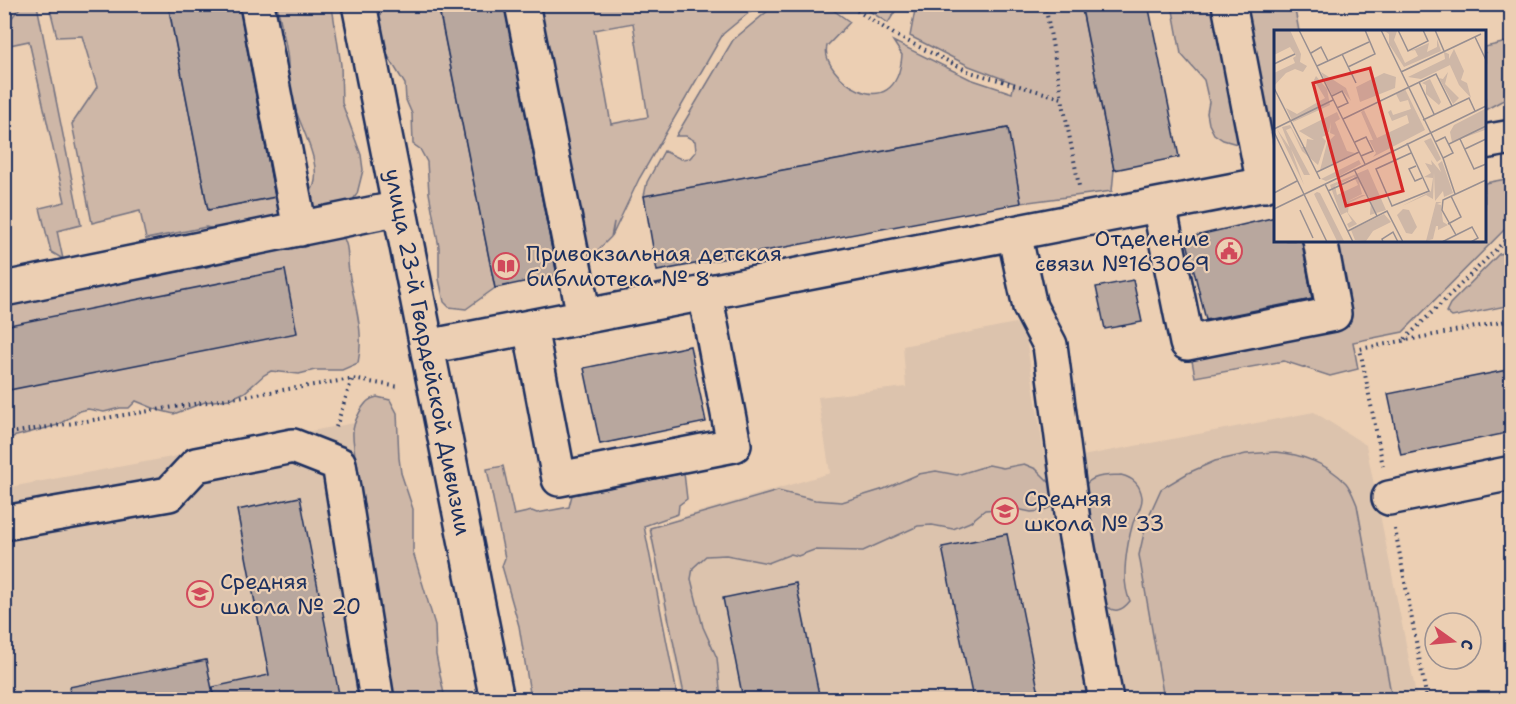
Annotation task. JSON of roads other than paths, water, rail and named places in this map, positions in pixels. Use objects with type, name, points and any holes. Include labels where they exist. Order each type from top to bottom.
[{"type":"street","points":[[257,4],[300,229]]},
{"type":"street","name":"улица 23-й Гвардейской Дивизии","points":[[359,4],[497,699]]},
{"type":"street","points":[[522,4],[584,316]]},
{"type":"street","points":[[427,347],[1270,183],[1229,4]]},
{"type":"street","points":[[1486,142],[1512,136]]},
{"type":"street","points":[[1160,205],[1186,343],[1334,314],[1320,242]]},
{"type":"street","points":[[4,289],[400,208]]},
{"type":"street","points":[[1014,233],[1030,307],[1050,345],[1072,521],[1106,699]]},
{"type":"street","points":[[530,327],[559,479],[582,475],[734,445],[705,293]]},
{"type":"street","points":[[4,523],[169,494],[196,465],[293,446],[339,464],[377,699]]},
{"type":"street","points":[[1389,498],[1512,473]]},
{"type":"place","name":"Отделение связи №163069","points":[[1229,251]]},
{"type":"place","name":"Привокзальная детская библиотека № 8","points":[[506,266]]},
{"type":"place","name":"Средняя школа № 33","points":[[1005,511]]},
{"type":"place","name":"Средняя школа № 20","points":[[200,594]]}]
